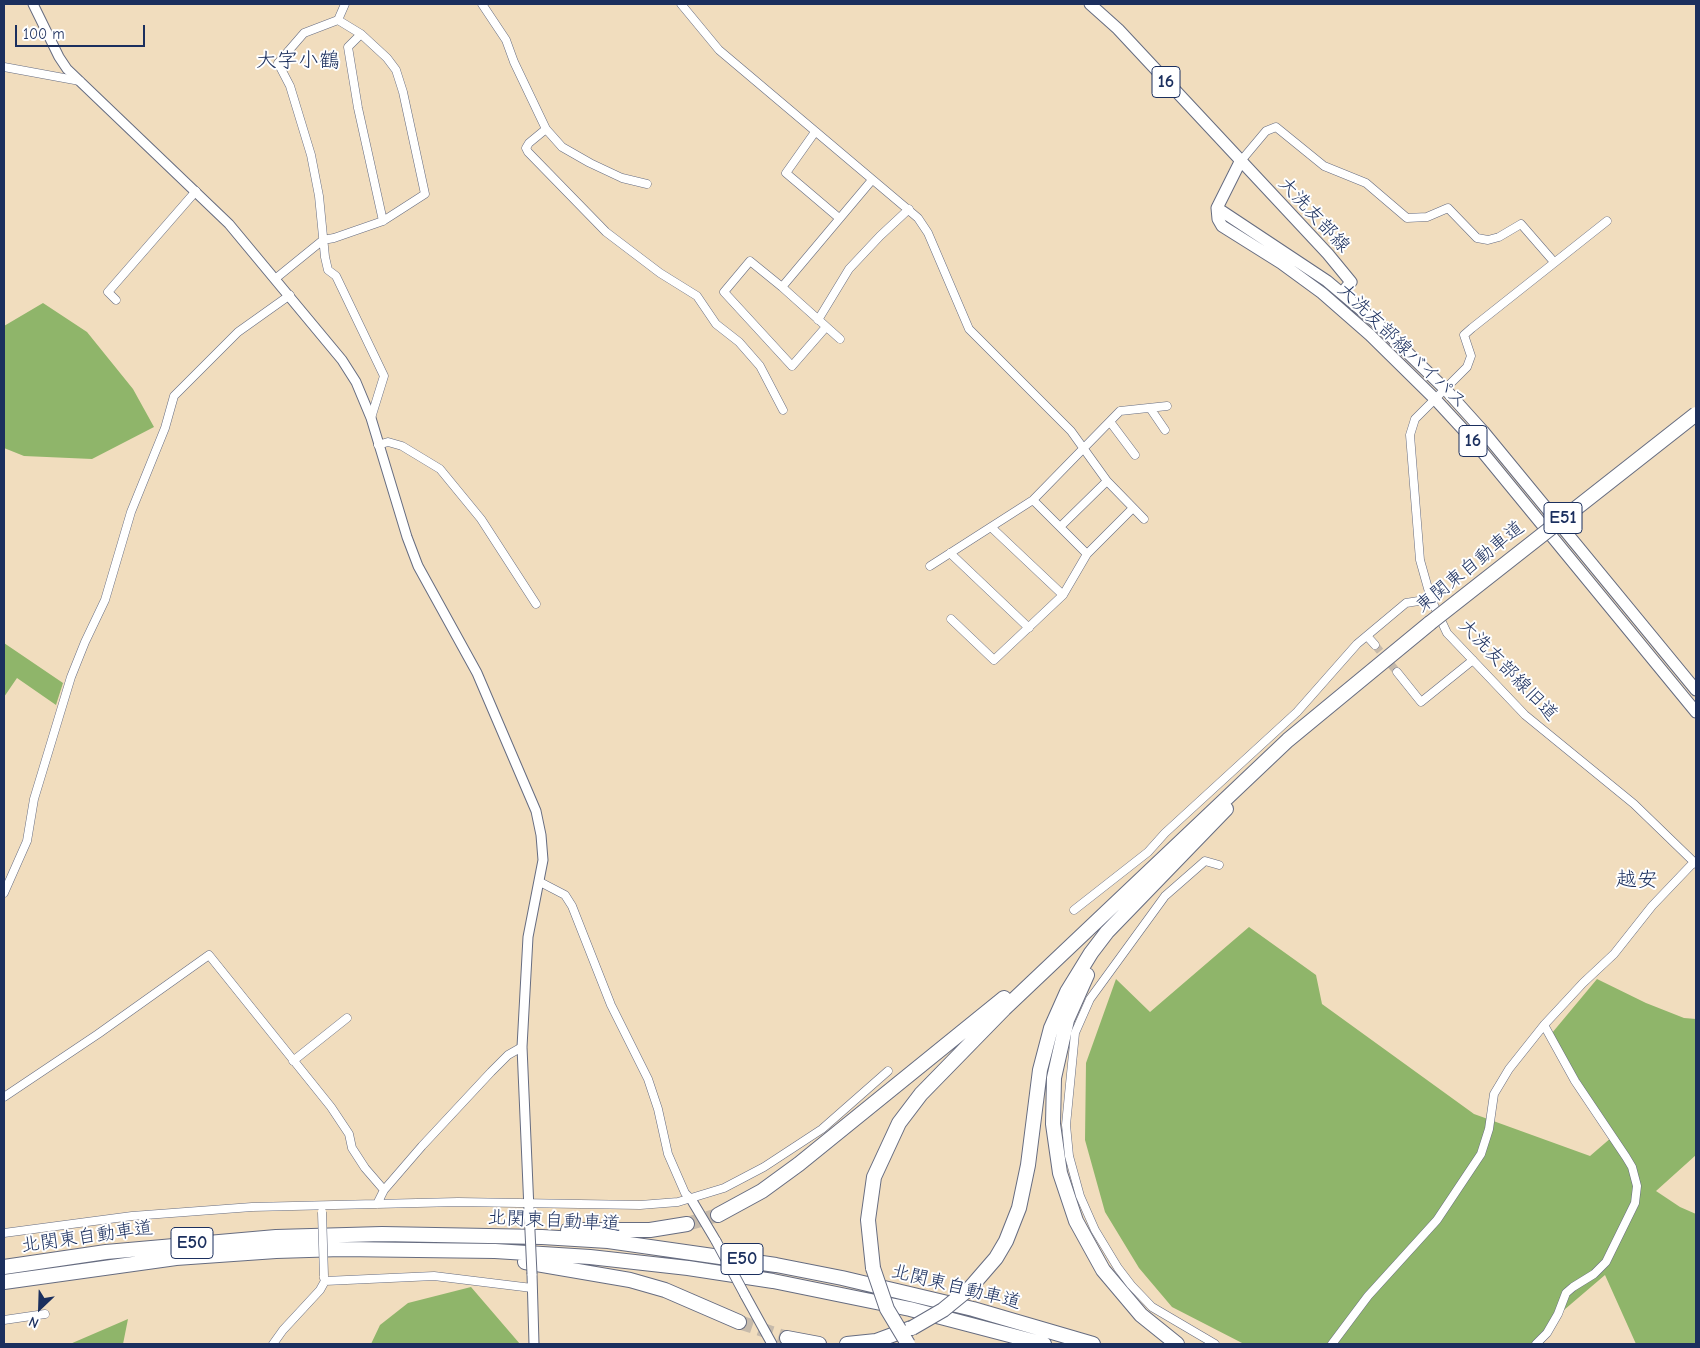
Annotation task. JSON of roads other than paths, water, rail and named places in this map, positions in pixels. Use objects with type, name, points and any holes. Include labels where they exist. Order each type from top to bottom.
[{"type":"highway","name":"東関東自動車道","points":[[1154,875],[1364,678],[1430,623],[1696,414]]},
{"type":"highway","points":[[718,1215],[762,1190],[867,1111],[1154,875]]},
{"type":"highway","points":[[908,1344],[887,1309],[873,1268],[868,1240],[870,1198],[880,1160],[899,1123],[921,1094],[961,1052],[1106,915],[1154,875]]},
{"type":"highway","points":[[847,1344],[876,1341],[912,1328],[944,1310],[970,1288],[996,1258],[1006,1241],[1019,1208],[1028,1165],[1040,1070],[1051,1028],[1082,966],[1103,937],[1154,875]]},
{"type":"highway","points":[[1154,875],[1106,943],[1081,986],[1067,1020],[1059,1049],[1054,1078],[1053,1110],[1056,1155],[1062,1180],[1070,1207],[1088,1245],[1103,1270],[1128,1303],[1176,1344]]},
{"type":"highway","points":[[382,1234],[496,1228],[650,1230],[687,1224]]},
{"type":"highway","name":"北関東自動車道","points":[[4,1267],[176,1244],[276,1237],[382,1234],[542,1237],[608,1241],[689,1251],[776,1265],[914,1294],[1093,1344]]},
{"type":"highway","points":[[341,1249],[504,1260],[581,1270],[630,1280],[665,1290],[740,1322]]},
{"type":"highway","name":"北関東自動車道","points":[[4,1282],[176,1258],[341,1249],[495,1251],[590,1257],[688,1268],[839,1293],[970,1323],[1044,1344]]},
{"type":"highway","points":[[787,1338],[819,1344]]},
{"type":"main road","name":"大洗友部線","points":[[1090,4],[1118,29],[1240,162],[1328,254],[1351,282],[1342,293]]},
{"type":"main road","points":[[1217,208],[1240,162]]},
{"type":"main road","name":"大洗友部線バイパス","points":[[1217,208],[1280,248],[1342,293],[1378,324],[1446,390],[1484,430],[1696,690]]},
{"type":"main road","name":"大洗友部線バイパス","points":[[1217,208],[1218,219],[1222,226],[1280,263],[1322,294],[1370,335],[1435,399],[1477,446],[1696,712]]},
{"type":"street","points":[[33,4],[59,57],[80,81],[229,224],[342,360],[356,382],[371,418],[407,537],[418,566],[477,673],[536,811],[543,849],[540,882],[528,937],[522,1047],[534,1344]]},
{"type":"street","points":[[345,4],[338,20],[304,33],[278,63],[290,86],[311,155],[319,196],[328,270],[336,276],[384,376],[371,418]]},
{"type":"street","points":[[482,4],[506,40],[514,62],[546,129],[572,154],[622,178],[647,184]]},
{"type":"street","points":[[680,4],[719,50],[872,180],[909,209],[928,233],[969,329],[1071,431],[1107,481],[1144,519]]},
{"type":"street","points":[[275,279],[323,240],[383,221],[425,194],[403,92],[396,70],[387,58],[361,34],[338,20]]},
{"type":"street","points":[[361,34],[348,47],[358,108],[383,221]]},
{"type":"street","points":[[4,67],[80,81]]},
{"type":"street","points":[[1240,162],[1266,131],[1276,127],[1324,166],[1366,183],[1407,218],[1427,217],[1448,208],[1477,238],[1488,240],[1499,238],[1521,224],[1554,262],[1607,221]]},
{"type":"street","points":[[546,129],[529,143],[526,148],[528,152],[606,232],[660,273],[697,296],[716,324],[738,342],[760,366],[782,410]]},
{"type":"street","points":[[815,132],[786,173],[839,218]]},
{"type":"street","points":[[782,287],[872,180]]},
{"type":"street","points":[[116,300],[108,292],[196,192]]},
{"type":"street","points":[[818,320],[850,269],[880,236],[909,209]]},
{"type":"street","points":[[826,327],[792,366],[724,292],[750,262],[782,287],[840,339]]},
{"type":"street","name":"大洗友部線旧道","points":[[1554,262],[1464,335],[1471,356],[1467,367],[1415,419],[1410,435],[1420,560],[1431,599],[1447,633],[1525,715],[1634,804],[1695,863]]},
{"type":"street","points":[[4,893],[27,842],[34,799],[71,677],[105,600],[131,512],[165,428],[174,396],[238,332],[290,296]]},
{"type":"street","points":[[930,566],[1033,500],[1084,450],[1120,411],[1167,406]]},
{"type":"street","points":[[1150,408],[1165,430]]},
{"type":"street","points":[[1111,422],[1135,455]]},
{"type":"street","points":[[378,445],[388,442],[402,446],[440,468],[481,519],[536,604]]},
{"type":"street","points":[[1060,527],[1107,481]]},
{"type":"street","points":[[1033,500],[1087,554]]},
{"type":"street","points":[[951,619],[994,660],[1063,595],[1087,554],[1133,508]]},
{"type":"street","points":[[992,528],[1063,595]]},
{"type":"street","points":[[950,553],[1030,628]]},
{"type":"street","points":[[1074,910],[1148,852],[1165,833],[1297,712],[1367,636],[1406,603],[1431,599]]},
{"type":"street","points":[[1367,636],[1375,645]]},
{"type":"street","points":[[1397,672],[1421,702],[1473,660]]},
{"type":"street","points":[[1215,1344],[1152,1307],[1130,1285],[1118,1268],[1095,1230],[1080,1196],[1069,1156],[1066,1125],[1075,1033],[1090,999],[1165,896],[1205,861],[1218,866]]},
{"type":"street","points":[[1332,1344],[1368,1296],[1436,1220],[1481,1154],[1489,1129],[1494,1094],[1501,1080],[1544,1025],[1583,983],[1614,954],[1652,906],[1695,863]]},
{"type":"street","points":[[540,882],[565,895],[572,906],[611,1005],[648,1079],[658,1109],[668,1154],[685,1193],[691,1198],[716,1241],[772,1344]]},
{"type":"street","points":[[4,1097],[98,1034],[209,955],[330,1107],[349,1134],[352,1148],[364,1168],[384,1190]]},
{"type":"street","points":[[293,1061],[347,1018]]},
{"type":"street","points":[[1536,1344],[1555,1321],[1566,1293],[1594,1274],[1606,1262],[1635,1203],[1637,1186],[1632,1167],[1575,1080],[1544,1025]]},
{"type":"street","points":[[377,1204],[384,1190],[490,1072],[508,1055],[522,1047]]},
{"type":"street","points":[[4,1233],[132,1216],[252,1207],[322,1209],[377,1204],[640,1205],[691,1198],[710,1194],[741,1180],[796,1147],[839,1115],[888,1071]]},
{"type":"street","points":[[273,1344],[283,1330],[320,1290],[324,1278],[322,1209]]},
{"type":"street","points":[[324,1278],[434,1276],[532,1288]]},
{"type":"street","points":[[4,1320],[45,1314]]},
{"type":"tunnel","points":[[1375,645],[1397,672]]},
{"type":"tunnel","points":[[687,1224],[718,1215]]},
{"type":"tunnel","points":[[739,1322],[787,1338]]},
{"type":"district","name":"大字小鶴","points":[[298,61]]},
{"type":"district","name":"越安","points":[[1637,880]]}]
